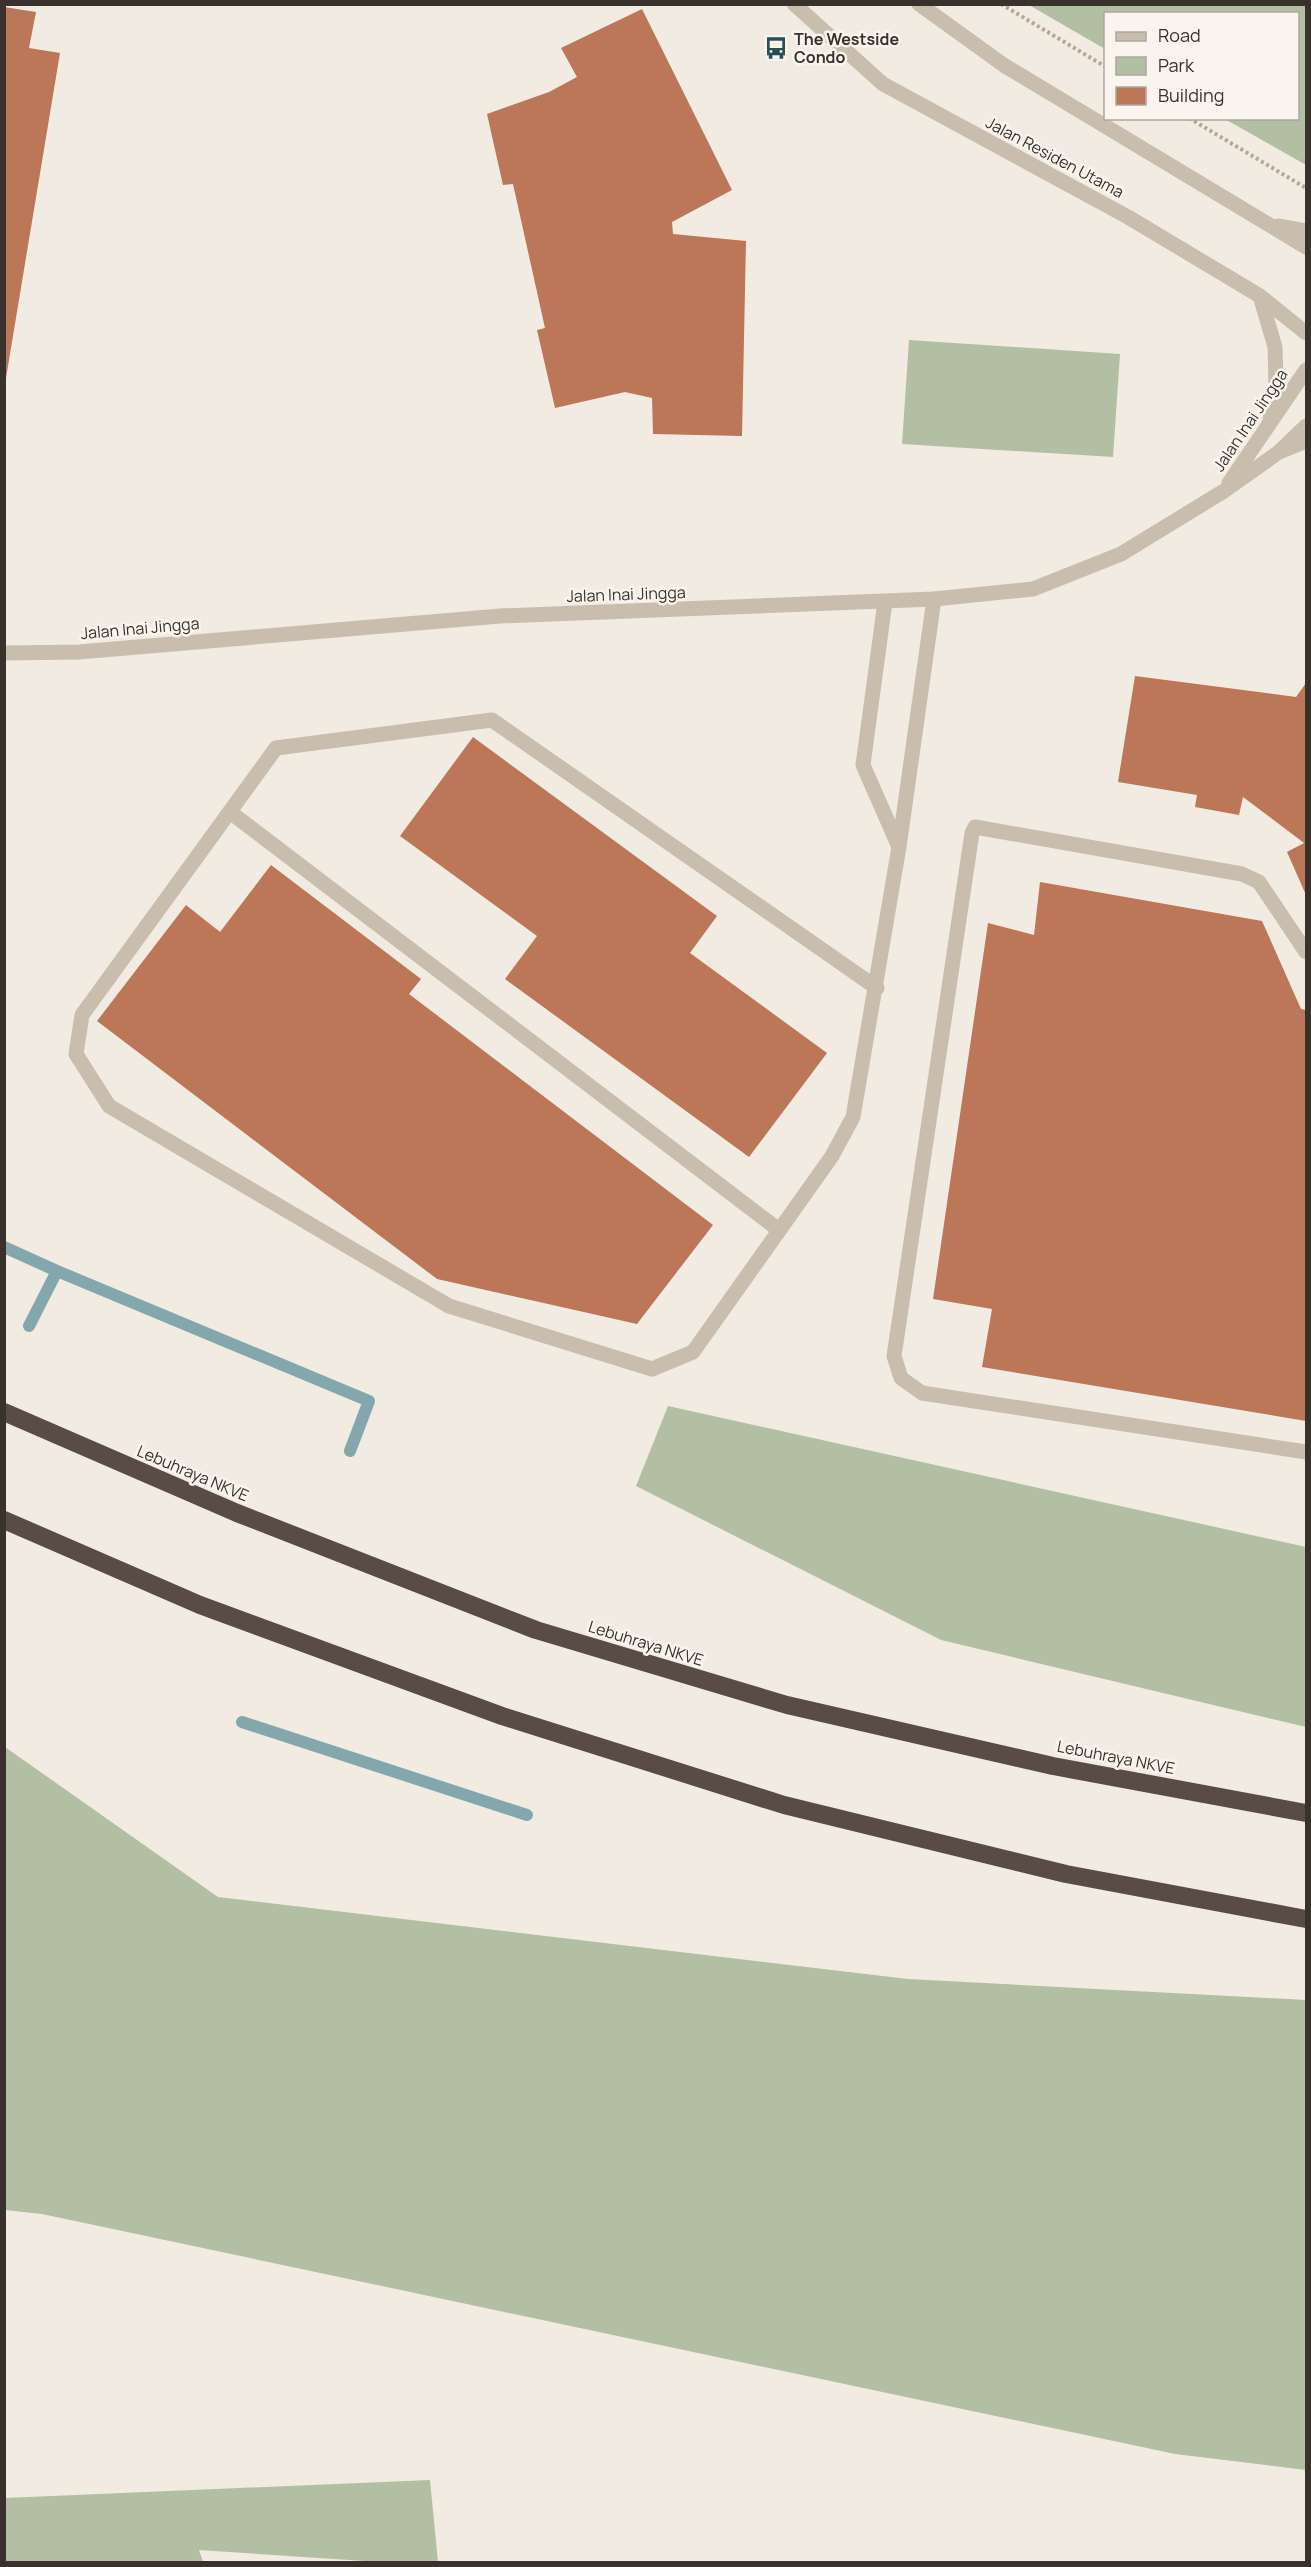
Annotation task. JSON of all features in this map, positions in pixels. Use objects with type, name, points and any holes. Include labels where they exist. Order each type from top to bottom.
[{"type":"highway","name":"Lebuhraya NKVE","points":[[4,1412],[237,1513],[537,1630],[788,1705],[1053,1766],[1306,1813]]},
{"type":"highway","points":[[4,1520],[200,1605],[255,1626],[502,1716],[784,1805],[1066,1874],[1306,1919]]},
{"type":"street","name":"Jalan Residen Utama","points":[[794,4],[883,84],[1128,217],[1260,296],[1306,333]]},
{"type":"street","points":[[920,4],[1005,66],[1306,247]]},
{"type":"street","points":[[1266,223],[1306,231]]},
{"type":"street","points":[[1260,296],[1275,347],[1276,384],[1270,420]]},
{"type":"street","name":"Jalan Inai Jingga","points":[[1224,491],[1306,370]]},
{"type":"street","name":"Jalan Inai Jingga","points":[[4,653],[78,652],[501,616],[885,602],[1033,590],[1121,554],[1224,491],[1279,452],[1306,426]]},
{"type":"street","points":[[1279,452],[1306,441]]},
{"type":"street","points":[[877,988],[492,720],[276,748],[82,1015],[76,1054],[109,1106],[449,1306],[652,1369],[693,1352],[832,1156],[853,1117],[877,988],[899,848],[934,599]]},
{"type":"street","points":[[885,602],[864,765],[899,848]]},
{"type":"street","points":[[230,812],[779,1230]]},
{"type":"street","points":[[1306,952],[1259,882],[1242,874],[975,827],[970,844],[894,1356],[902,1378],[922,1393],[1306,1452]]},
{"type":"path","points":[[1001,4],[1104,66]]},
{"type":"path","points":[[1193,120],[1306,188]]},
{"type":"green space","points":[[1029,5],[1306,5],[1306,165],[1227,120],[1299,120],[1299,12],[1104,12],[1104,48]]},
{"type":"green space","points":[[909,340],[1120,354],[1113,457],[902,444]]},
{"type":"green space","points":[[668,1406],[1306,1547],[1306,1727],[941,1640],[636,1486]]},
{"type":"green space","points":[[5,1747],[218,1897],[908,1979],[1306,2000],[1306,2470],[1175,2454],[42,2214],[5,2210]]},
{"type":"green space","points":[[430,2480],[438,2562],[380,2562],[199,2550],[203,2562],[5,2562],[5,2498]]},
{"type":"building","points":[[4,7],[36,12],[29,48],[60,53],[6,378]]},
{"type":"building","points":[[642,9],[732,190],[672,222],[673,234],[746,241],[742,436],[653,434],[652,398],[625,392],[555,408],[537,330],[545,328],[513,184],[503,185],[487,114],[549,92],[577,77],[561,48]]},
{"type":"building","points":[[1135,676],[1296,697],[1306,683],[1306,895],[1287,852],[1304,843],[1243,797],[1239,815],[1195,807],[1197,795],[1118,782]]},
{"type":"building","points":[[473,737],[717,916],[690,953],[827,1053],[749,1157],[505,979],[537,936],[400,836]]},
{"type":"building","points":[[271,865],[421,979],[409,994],[713,1225],[637,1324],[437,1279],[97,1021],[186,905],[220,932]]},
{"type":"building","points":[[1040,882],[1262,921],[1301,1009],[1306,1010],[1306,1421],[982,1367],[992,1309],[933,1299],[988,923],[1034,935]]},
{"type":"waterway","points":[[4,1247],[369,1401],[350,1451]]},
{"type":"waterway","points":[[29,1326],[57,1271]]},
{"type":"waterway","points":[[242,1722],[527,1815]]},
{"type":"place","name":"The Westside Condo","points":[[776,48]]}]
